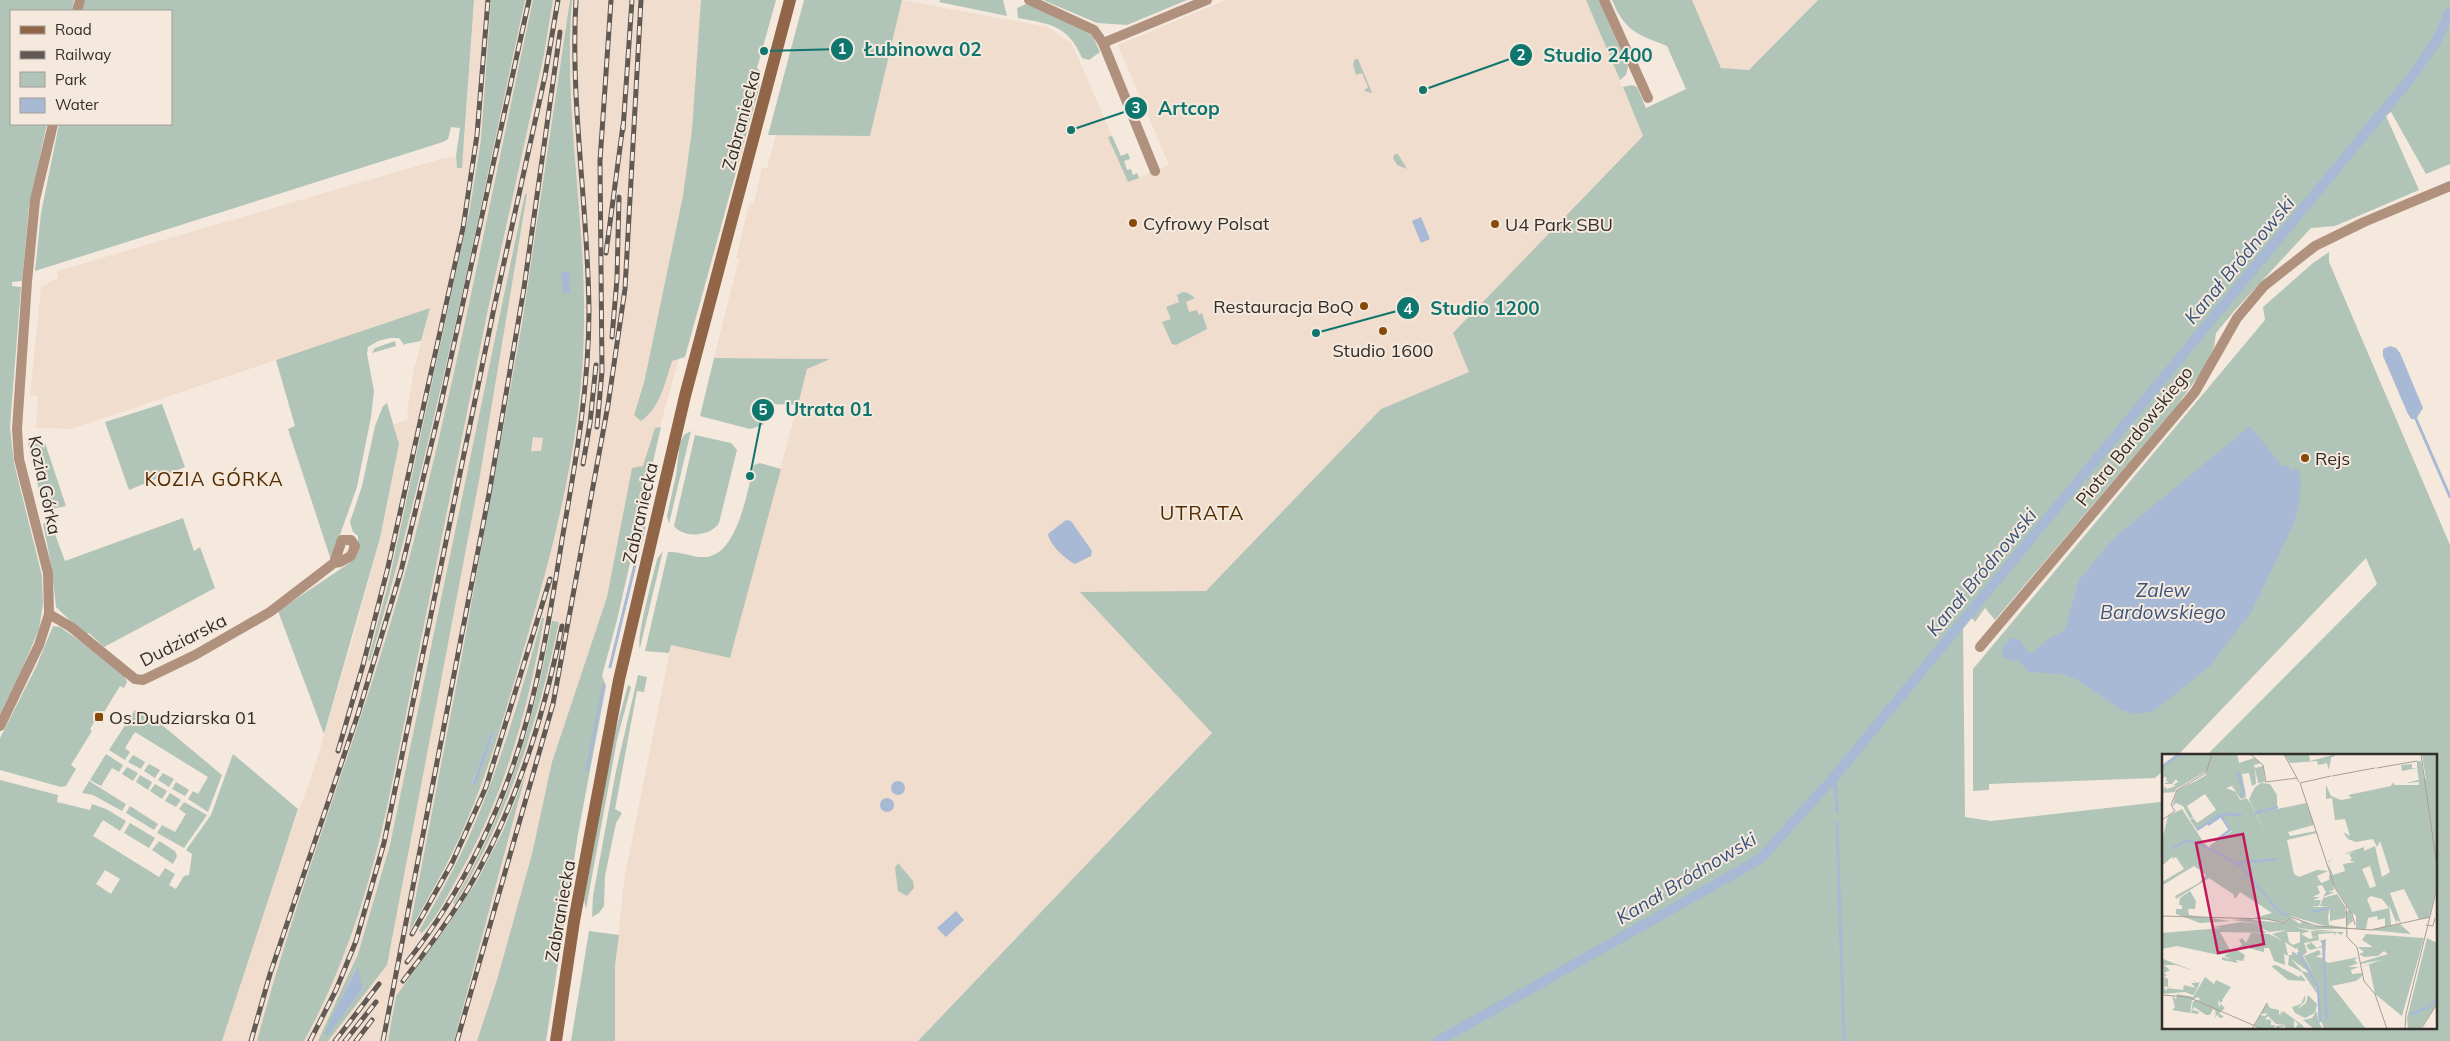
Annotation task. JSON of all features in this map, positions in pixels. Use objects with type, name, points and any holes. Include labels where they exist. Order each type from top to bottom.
[{"type":"main road","name":"Zabraniecka","points":[[556,1041],[574,921],[619,680],[685,396],[790,0]]},
{"type":"street","points":[[1029,0],[1094,30],[1102,44],[1155,171]]},
{"type":"street","points":[[1102,44],[1207,0]]},
{"type":"street","points":[[1604,0],[1648,98]]},
{"type":"street","name":"Kozia Górka","points":[[49,614],[48,573],[19,459],[17,429],[27,282],[35,200],[52,125]]},
{"type":"street","name":"Piotra Bardowskiego","points":[[1980,647],[2195,392],[2237,318],[2264,286],[2315,246],[2364,222],[2450,186]]},
{"type":"street","name":"Dudziarska","points":[[49,614],[72,628],[135,679],[143,680],[195,655],[270,612],[334,563]]},
{"type":"street","points":[[0,726],[39,645],[49,614]]},
{"type":"shaded area","points":[[474,0],[776,0],[757,68],[761,72],[759,88],[713,259],[685,357],[679,358],[490,1041],[222,1041],[286,845],[314,769],[355,631],[380,538],[399,444],[394,424],[409,419],[407,412],[414,369],[430,308],[71,429],[36,428],[38,396],[30,395],[41,287],[58,278],[57,271],[441,159],[456,156],[457,167],[464,148]]},
{"type":"shaded area","points":[[902,0],[1048,27],[1072,44],[1112,136],[1109,137],[1128,182],[1169,165],[1118,45],[1226,0],[1586,0],[1643,136],[1532,253],[1470,372],[1381,409],[1142,658],[1212,733],[918,1041],[615,1041],[615,965],[624,881],[671,645],[730,658],[807,369],[828,359],[714,358],[739,259],[736,258],[749,204],[754,203],[762,168],[767,168],[776,135],[870,136]]},
{"type":"shaded area","points":[[1692,0],[1818,0],[1749,70],[1721,68]]},
{"type":"green space","points":[[0,0],[74,0],[72,10],[10,10],[10,125],[47,125],[29,206],[22,281],[12,282],[12,286],[21,287],[10,427],[14,463],[42,576],[43,604],[39,629],[0,714]]},
{"type":"green space","points":[[84,0],[474,0],[462,168],[457,168],[456,156],[460,128],[451,127],[448,139],[443,142],[35,271],[41,213],[59,125],[172,125],[172,10],[82,10]]},
{"type":"green space","points":[[491,0],[525,0],[435,415],[370,661],[368,660],[389,581],[470,208],[481,140]]},
{"type":"green space","points":[[533,0],[553,0],[544,54],[488,309],[389,798],[374,861],[345,953],[304,1041],[257,1041],[294,915],[377,666],[414,540],[462,338]]},
{"type":"green space","points":[[570,0],[572,0],[570,80],[581,239],[584,319],[583,360],[574,442],[567,482],[548,562],[491,757],[459,839],[409,932],[460,666],[522,324]],"holes":[[[533,437],[543,438],[541,451],[531,451]],[[491,734],[494,735],[474,785],[472,783]]]},
{"type":"green space","points":[[701,0],[776,0],[757,68],[761,72],[759,88],[685,357],[672,361],[657,402],[648,416],[641,421],[634,415],[644,383],[683,196],[692,130]]},
{"type":"green space","points":[[804,0],[902,0],[870,136],[768,135]]},
{"type":"green space","points":[[940,0],[1003,0],[1007,16],[939,2]]},
{"type":"green space","points":[[1043,0],[1187,0],[1127,25],[1097,23]]},
{"type":"green space","points":[[1586,0],[1599,0],[1628,67],[1626,75],[1620,80]]},
{"type":"green space","points":[[1612,0],[1692,0],[1721,68],[1749,70],[1818,0],[2450,0],[2450,164],[2426,174],[2391,112],[2386,116],[2419,190],[2335,226],[2311,228],[2216,333],[2214,347],[2205,367],[2176,407],[1995,620],[1985,608],[1975,622],[1971,617],[1963,626],[1965,817],[1991,821],[2160,802],[2162,800],[2162,1028],[2438,1028],[2438,754],[2208,754],[2377,584],[2366,558],[2179,754],[2162,754],[2162,772],[2155,778],[1989,784],[1989,790],[1973,791],[1973,669],[2265,320],[2263,307],[2313,263],[2329,252],[2329,262],[2450,545],[2450,1041],[918,1041],[1212,733],[1080,592],[1206,591],[1381,409],[1469,372],[1453,333],[1643,136],[1623,87],[1632,85],[1637,87],[1646,108],[1686,89],[1667,46],[1633,30],[1622,19]]},
{"type":"green space","points":[[1026,4],[1085,29],[1093,37],[1100,52],[1089,60],[1082,58],[1077,47],[1064,32],[1040,22],[1018,18],[1017,8]]},
{"type":"green space","points":[[1355,59],[1358,59],[1372,93],[1364,91],[1368,87],[1362,73],[1356,75],[1353,64]]},
{"type":"green space","points":[[1112,136],[1121,156],[1128,153],[1130,159],[1124,161],[1127,170],[1131,169],[1133,175],[1137,173],[1139,178],[1128,182],[1108,137]]},
{"type":"green space","points":[[1395,154],[1398,154],[1407,169],[1397,165],[1393,158]]},
{"type":"green space","points":[[525,194],[527,194],[480,475],[387,965],[328,1041],[318,1041],[358,954],[390,845]],"holes":[[[356,968],[363,988],[326,1036],[325,1034]]]},
{"type":"green space","points":[[1183,292],[1195,298],[1186,302],[1189,312],[1197,310],[1199,315],[1202,313],[1207,329],[1176,345],[1172,344],[1162,322],[1171,319],[1166,307],[1179,302],[1177,295]]},
{"type":"green space","points":[[430,308],[421,341],[405,344],[405,346],[399,338],[390,338],[378,341],[368,347],[367,354],[374,391],[371,417],[357,487],[331,560],[288,429],[295,426],[276,360]]},
{"type":"green space","points":[[395,341],[396,346],[372,353],[375,348]]},
{"type":"green space","points":[[714,358],[830,359],[807,369],[798,405],[772,404],[763,425],[750,429],[700,416]]},
{"type":"green space","points":[[387,403],[399,444],[380,538],[324,734],[278,611],[354,560],[358,548],[358,536],[353,532],[350,522],[362,486],[375,426],[383,406]]},
{"type":"green space","points":[[162,404],[185,467],[129,490],[105,422]]},
{"type":"green space","points":[[661,427],[617,620],[602,676],[606,686],[578,834],[546,1041],[477,1041],[497,980],[532,854],[552,762],[607,597],[632,468],[643,466],[655,428]]},
{"type":"green space","points":[[691,431],[669,524],[667,516],[676,475],[680,443],[684,435]]},
{"type":"green space","points":[[695,435],[731,443],[737,450],[719,523],[710,531],[691,534],[684,533],[674,526]]},
{"type":"green space","points":[[28,443],[45,443],[66,506],[44,511]]},
{"type":"green space","points":[[760,463],[781,469],[730,658],[671,645],[669,653],[645,651],[668,552],[706,557],[717,553],[726,545],[739,520],[754,465]]},
{"type":"green space","points":[[183,518],[194,551],[200,547],[215,588],[104,647],[89,633],[85,635],[56,607],[52,569],[43,524],[48,520],[65,561]]},
{"type":"green space","points":[[663,551],[640,648],[639,642],[646,605],[657,559]]},
{"type":"green space","points":[[542,618],[544,618],[538,652],[522,720],[501,785],[474,848],[441,907],[422,933],[419,931],[456,865],[495,773]]},
{"type":"green space","points":[[552,621],[559,622],[531,732],[506,802],[491,836],[455,904],[453,903],[489,834],[516,766],[536,696]]},
{"type":"green space","points":[[53,626],[60,627],[122,671],[127,682],[124,688],[120,686],[104,712],[101,711],[90,729],[92,731],[71,765],[76,769],[66,786],[61,787],[0,770],[0,738],[36,667]]},
{"type":"green space","points":[[638,675],[647,677],[644,692],[637,691],[615,809],[622,813],[616,823],[605,876],[604,906],[599,913],[592,917],[593,896],[616,771]]},
{"type":"green space","points":[[628,685],[631,687],[617,740],[586,909],[584,900],[613,740]]},
{"type":"green space","points":[[135,710],[162,725],[222,775],[208,812],[188,799],[193,791],[198,794],[208,777],[135,732],[125,748],[130,752],[125,760],[109,750]]},
{"type":"green space","points":[[106,754],[123,765],[119,772],[112,768],[101,786],[90,780]]},
{"type":"green space","points":[[233,754],[298,809],[222,1041],[0,1041],[0,780],[58,795],[57,802],[90,810],[92,804],[106,809],[126,821],[120,831],[103,820],[93,836],[159,877],[165,868],[175,874],[169,885],[176,889],[184,876],[189,875],[192,854],[186,850],[211,815]],"holes":[[[105,870],[120,879],[111,894],[96,884]]]},
{"type":"green space","points":[[133,755],[145,762],[141,769],[128,762]]},
{"type":"green space","points":[[149,764],[160,770],[155,778],[144,771]]},
{"type":"green space","points":[[127,767],[138,773],[133,781],[122,774]]},
{"type":"green space","points":[[163,773],[174,779],[169,787],[158,780]]},
{"type":"green space","points":[[526,773],[454,1041],[388,1041],[396,996],[446,928],[478,879],[503,831]]},
{"type":"green space","points":[[140,775],[152,782],[148,790],[136,782]]},
{"type":"green space","points":[[89,781],[126,804],[122,811],[93,795],[82,793]]},
{"type":"green space","points":[[176,782],[189,790],[185,796],[172,789]]},
{"type":"green space","points":[[155,784],[167,791],[162,799],[150,791]]},
{"type":"green space","points":[[170,793],[181,800],[176,807],[165,801]]},
{"type":"green space","points":[[184,802],[207,815],[184,848],[157,833],[162,825],[175,832],[186,814],[179,809]]},
{"type":"green space","points":[[130,806],[158,824],[154,830],[126,813]]},
{"type":"green space","points":[[130,823],[155,838],[149,848],[124,833]]},
{"type":"green space","points":[[159,841],[175,851],[177,856],[173,864],[152,850]]},
{"type":"green space","points":[[898,863],[913,881],[914,888],[907,896],[898,891],[895,868]]},
{"type":"green space","points":[[589,931],[619,935],[615,965],[615,1041],[571,1041]]},
{"type":"water","points":[[1421,217],[1430,239],[1421,243],[1412,221]]},
{"type":"water","points":[[561,272],[569,272],[570,293],[563,293]]},
{"type":"water","points":[[2390,346],[2396,348],[2400,353],[2423,408],[2416,419],[2411,419],[2407,412],[2383,356],[2383,349]]},
{"type":"water","name":"Zalew Bardowskiego","points":[[2250,426],[2283,467],[2289,466],[2290,470],[2298,469],[2301,482],[2299,504],[2294,523],[2252,611],[2210,666],[2152,712],[2134,714],[2121,710],[2076,679],[2062,674],[2029,672],[2019,660],[2013,661],[2002,657],[2003,646],[2011,638],[2020,640],[2028,652],[2034,652],[2048,639],[2065,630],[2079,580],[2114,538]]},
{"type":"water","points":[[1066,520],[1071,521],[1092,551],[1091,556],[1075,564],[1058,551],[1048,534]]},
{"type":"water","points":[[491,733],[494,734],[475,785],[472,784]]},
{"type":"water","points":[[895,781],[901,781],[905,788],[901,795],[895,795],[891,791],[891,785]]},
{"type":"water","points":[[884,798],[890,798],[894,805],[890,812],[884,812],[880,808],[880,802]]},
{"type":"water","points":[[956,911],[964,920],[946,937],[937,928]]},
{"type":"water","points":[[357,967],[363,988],[327,1036],[324,1034]]},
{"type":"waterway","name":"Kanał Bródnowski","points":[[1438,1041],[1762,857],[1835,776],[2410,79],[2436,42],[2450,12]]},
{"type":"waterway","points":[[2416,419],[2450,497]]},
{"type":"waterway","points":[[610,667],[644,528]]},
{"type":"waterway","points":[[587,770],[604,685]]},
{"type":"waterway","points":[[1835,776],[1837,812]]},
{"type":"waterway","points":[[1837,823],[1844,1041]]},
{"type":"railway","points":[[338,751],[363,665],[388,567],[463,228],[477,135],[488,0]]},
{"type":"railway","points":[[251,1041],[270,974],[358,714],[401,571],[440,408],[529,0]]},
{"type":"railway","points":[[310,1041],[336,990],[356,941],[384,843],[494,308],[545,76],[558,0]]},
{"type":"railway","points":[[407,962],[447,906],[495,814],[519,749],[539,671],[548,625],[577,451],[587,367],[588,271],[575,78],[576,0]]},
{"type":"railway","points":[[597,427],[602,371],[600,161],[611,0]]},
{"type":"railway","points":[[623,130],[632,0]]},
{"type":"railway","points":[[457,1041],[553,704],[608,405],[625,289],[641,0]]},
{"type":"railway","points":[[383,1041],[489,494],[524,288],[560,32]]},
{"type":"railway","points":[[606,253],[623,125]]},
{"type":"railway","points":[[612,337],[617,279],[619,197]]},
{"type":"railway","points":[[583,464],[590,423],[596,365]]},
{"type":"railway","points":[[412,934],[452,863],[486,787],[550,579]]},
{"type":"railway","points":[[403,981],[465,894],[499,831],[513,798],[536,730],[562,626]]},
{"type":"railway","points":[[335,1041],[379,984]]},
{"type":"railway","points":[[345,1041],[376,1002]]},
{"type":"railway","points":[[356,1041],[372,1020]]},
{"type":"place","name":"Łubinowa 02","points":[[764,51]]},
{"type":"place","name":"Studio 2400","points":[[1423,90]]},
{"type":"place","name":"Artcop","points":[[1071,130]]},
{"type":"place","name":"Cyfrowy Polsat","points":[[1133,223]]},
{"type":"place","name":"U4 Park SBU","points":[[1495,224]]},
{"type":"place","name":"Restauracja BoQ","points":[[1364,306]]},
{"type":"place","name":"Studio 1600","points":[[1383,331]]},
{"type":"place","name":"Studio 1200","points":[[1316,333]]},
{"type":"place","name":"Rejs","points":[[2305,458]]},
{"type":"place","name":"Utrata 01","points":[[750,476]]},
{"type":"place","name":"Os.Dudziarska 01","points":[[99,717]]},
{"type":"district","name":"KOZIA GÓRKA","points":[[214,479]]},
{"type":"district","name":"UTRATA","points":[[1202,512]]}]
